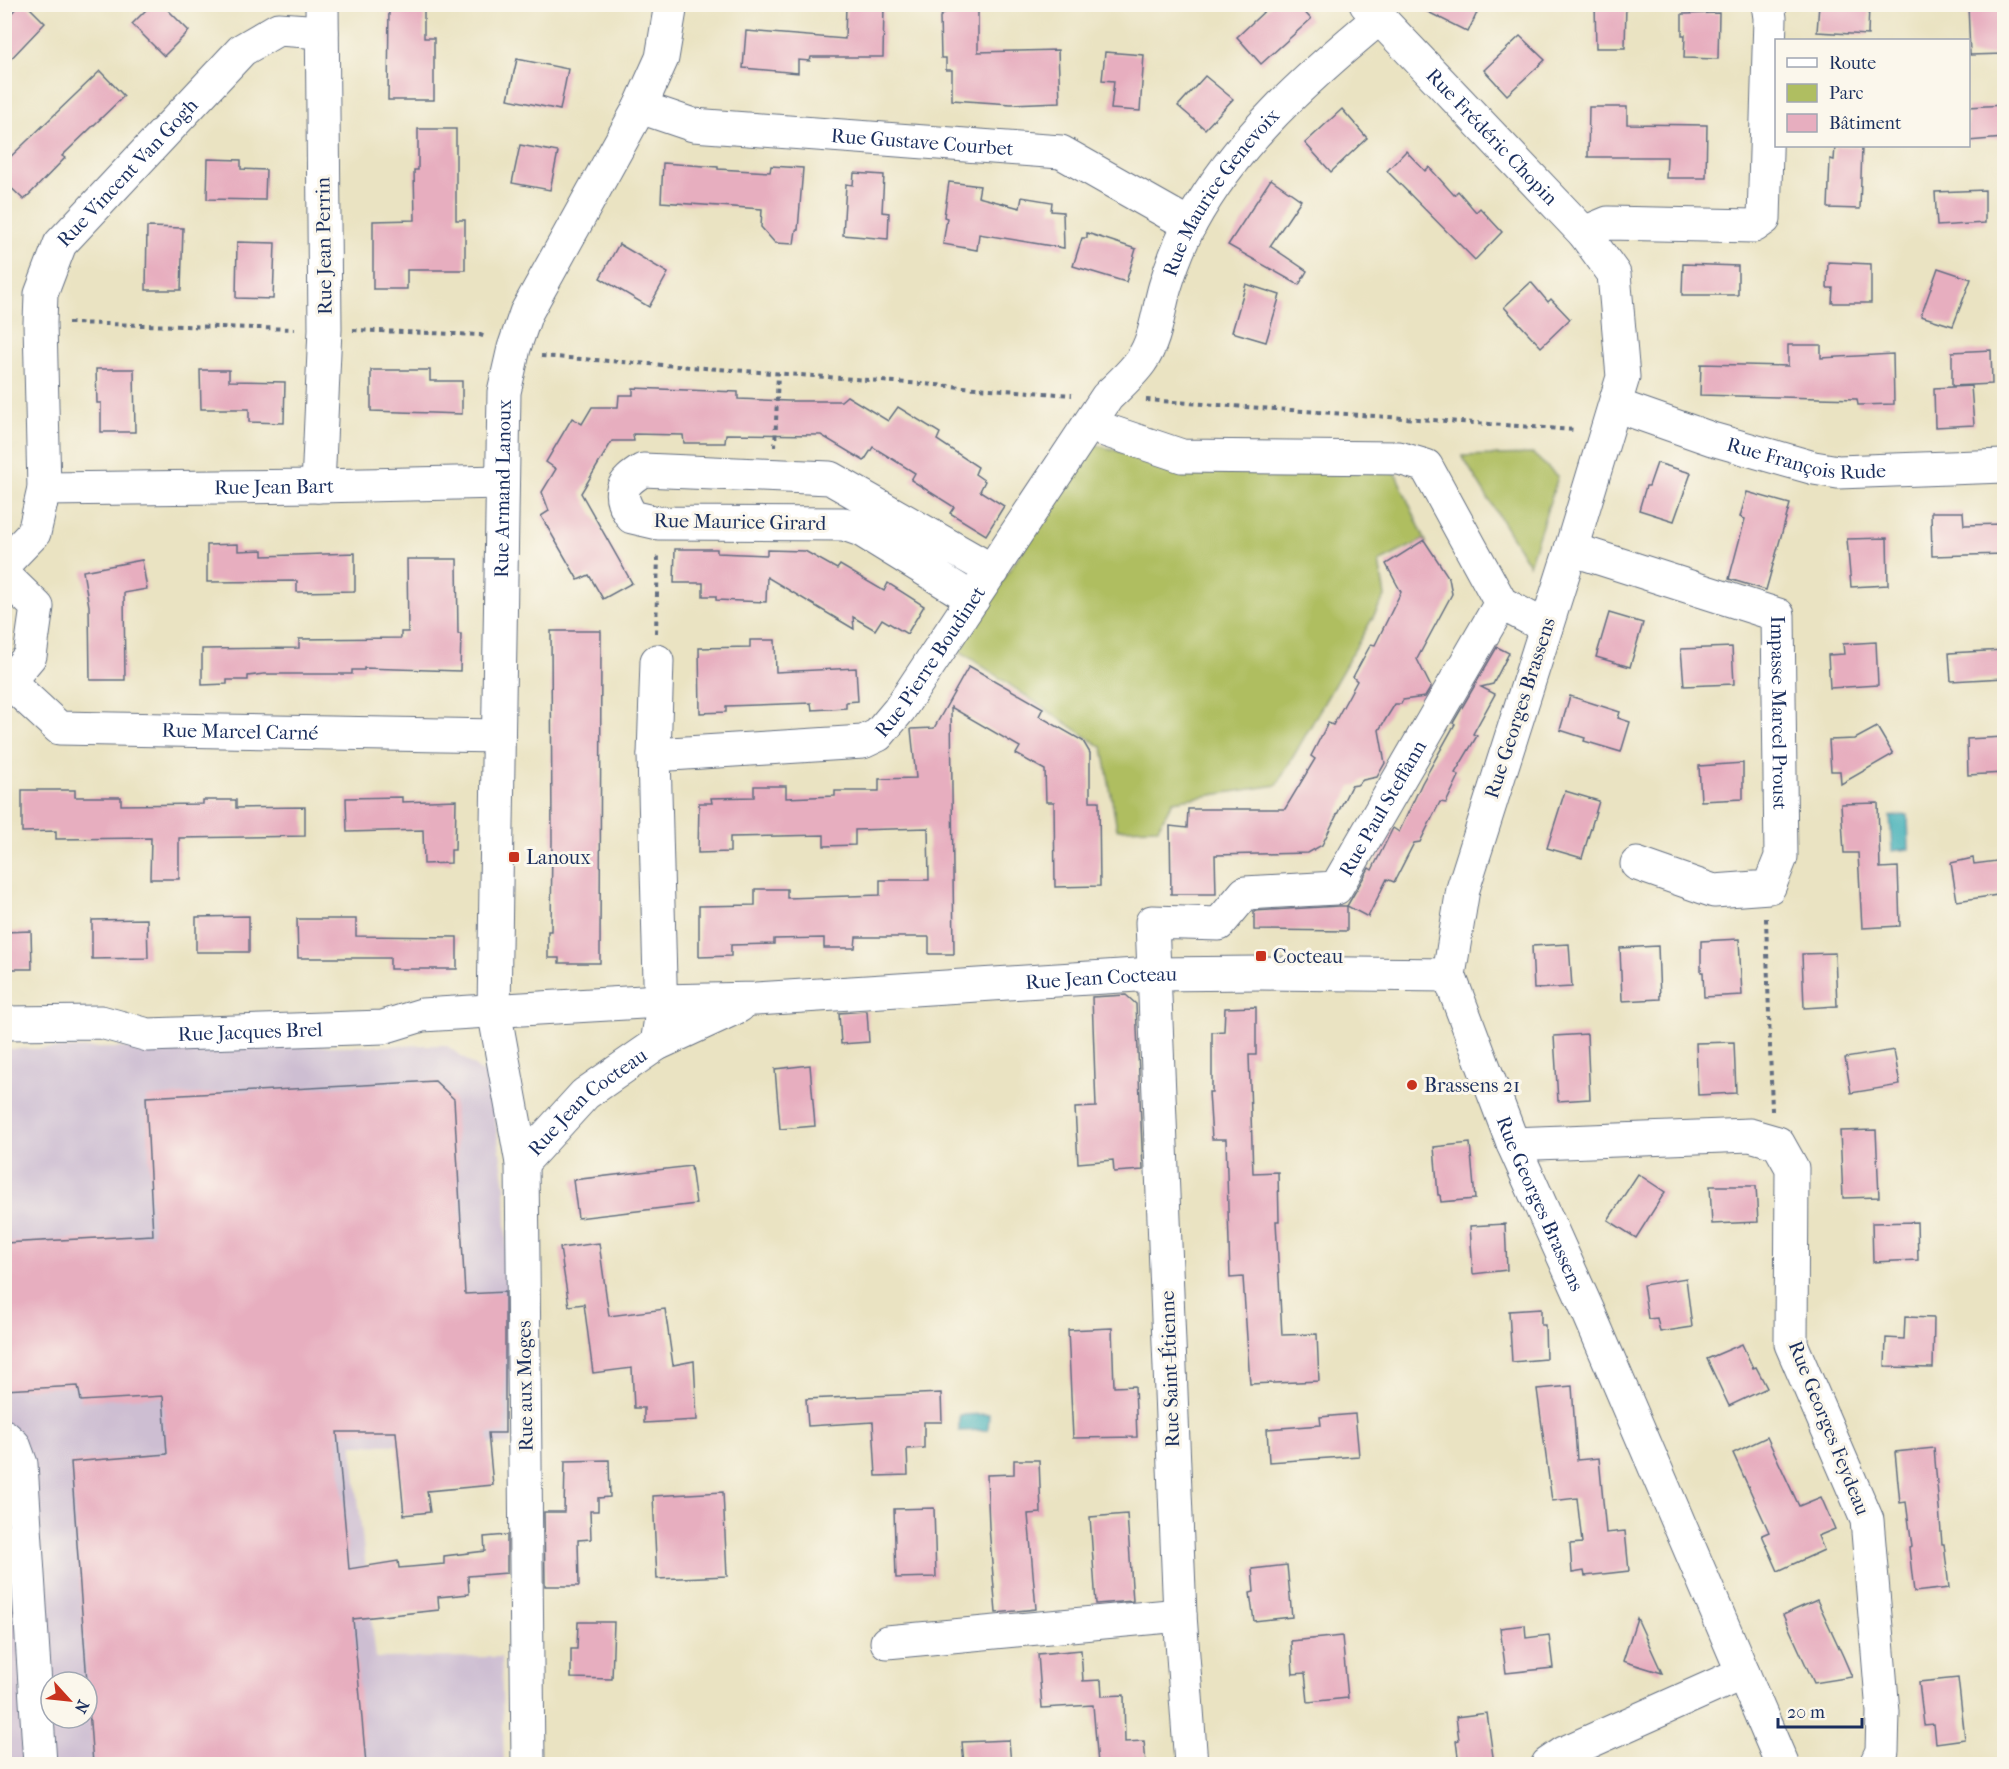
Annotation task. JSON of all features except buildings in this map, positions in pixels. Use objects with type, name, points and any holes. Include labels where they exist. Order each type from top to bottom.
[{"type":"street","name":"Rue Armand Lanoux","points":[[494,1010],[504,392],[514,348],[526,313],[640,107],[662,58],[671,4]]},
{"type":"street","points":[[1584,232],[1608,223],[1754,226],[1764,219],[1770,18],[1768,4]]},
{"type":"street","name":"Rue Frédéric Chopin","points":[[1371,9],[1584,232],[1614,274]]},
{"type":"street","name":"Rue Maurice Genevoix","points":[[1107,397],[1141,360],[1147,350],[1166,285],[1190,225],[1225,169],[1265,121],[1343,48],[1371,9]]},
{"type":"street","name":"Rue Vincent Van Gogh","points":[[4,564],[34,533],[44,489],[41,294],[60,244],[242,50],[278,29],[322,18]]},
{"type":"street","name":"Rue Jean Perrin","points":[[318,486],[325,329],[322,18]]},
{"type":"street","name":"Rue Gustave Courbet","points":[[640,107],[693,125],[1061,152],[1190,225]]},
{"type":"street","name":"Rue Georges Brassens","points":[[1614,274],[1623,377],[1571,549],[1462,889],[1449,975],[1513,1144],[1588,1311],[1782,1764]]},
{"type":"street","name":"Rue Pierre Boudinet","points":[[654,755],[863,742],[878,735],[899,710],[1107,397]]},
{"type":"street","name":"Rue François Rude","points":[[1610,420],[1712,439],[1814,468],[1838,472],[2004,466]]},
{"type":"street","points":[[1090,425],[1182,456],[1399,458],[1426,466],[1501,603],[1546,627]]},
{"type":"street","name":"Rue Maurice Girard","points":[[974,599],[861,530],[844,524],[658,523],[632,517],[623,504],[622,492],[629,478],[644,470],[831,478],[993,571]]},
{"type":"street","name":"Rue Jean Bart","points":[[44,489],[502,482]]},
{"type":"street","name":"Impasse Marcel Proust","points":[[1571,549],[1778,615],[1781,857],[1769,887]]},
{"type":"street","points":[[4,575],[37,607],[30,656],[7,679]]},
{"type":"street","name":"Rue Paul Steffann","points":[[1153,974],[1152,922],[1219,924],[1245,893],[1336,888],[1501,603]]},
{"type":"street","points":[[657,661],[654,755],[660,1001]]},
{"type":"street","name":"Rue Marcel Carné","points":[[7,679],[59,728],[498,736]]},
{"type":"street","points":[[1637,864],[1714,891],[1769,887]]},
{"type":"street","name":"Rue Jean Cocteau","points":[[494,1010],[660,1001],[756,999],[1153,974],[1449,975]]},
{"type":"street","name":"Rue Saint-Étienne","points":[[1153,974],[1180,1615],[1191,1764]]},
{"type":"street","name":"Rue Jean Cocteau","points":[[522,1163],[585,1095],[657,1044],[722,1012],[756,999]]},
{"type":"street","name":"Rue Jean Cocteau","points":[[657,1044],[661,1018],[660,1001]]},
{"type":"street","name":"Rue Jacques Brel","points":[[4,1023],[101,1022],[148,1035],[383,1027],[422,1015],[494,1010]]},
{"type":"street","name":"Rue aux Moges","points":[[494,1010],[522,1163],[528,1764]]},
{"type":"street","points":[[1513,1144],[1750,1135],[1769,1141]]},
{"type":"street","name":"Rue Georges Feydeau","points":[[1769,1141],[1778,1143],[1792,1168],[1791,1344],[1867,1520],[1883,1712],[1882,1751],[1876,1764]]},
{"type":"street","points":[[4,1436],[14,1445],[21,1464],[40,1764]]},
{"type":"street","points":[[887,1642],[1180,1615]]},
{"type":"street","points":[[1548,1764],[1564,1752],[1743,1673]]},
{"type":"path","points":[[40,323],[480,335],[536,356],[1528,426],[1610,420]]},
{"type":"path","points":[[774,475],[778,373]]},
{"type":"path","points":[[657,661],[658,523]]},
{"type":"path","points":[[1769,887],[1766,906],[1772,1117],[1769,1141]]},
{"type":"shaded area","points":[[446,1045],[489,1077],[505,1186],[511,1444],[352,1445],[376,1658],[501,1657],[504,1764],[5,1764],[4,1049]]},
{"type":"green space","points":[[1093,444],[1186,470],[1395,472],[1427,544],[1423,540],[1379,562],[1385,596],[1277,785],[1173,801],[1158,828],[1117,829],[1103,748],[957,649]]},
{"type":"green space","points":[[1533,454],[1558,477],[1529,565],[1462,456]]},
{"type":"water","points":[[1908,815],[1909,849],[1892,851],[1890,816]]},
{"type":"water","points":[[989,1414],[988,1430],[959,1431],[959,1415]]},
{"type":"place","name":"Lanoux","points":[[514,857]]},
{"type":"place","name":"Cocteau","points":[[1261,956]]},
{"type":"place","name":"Brassens 21","points":[[1412,1085]]}]
